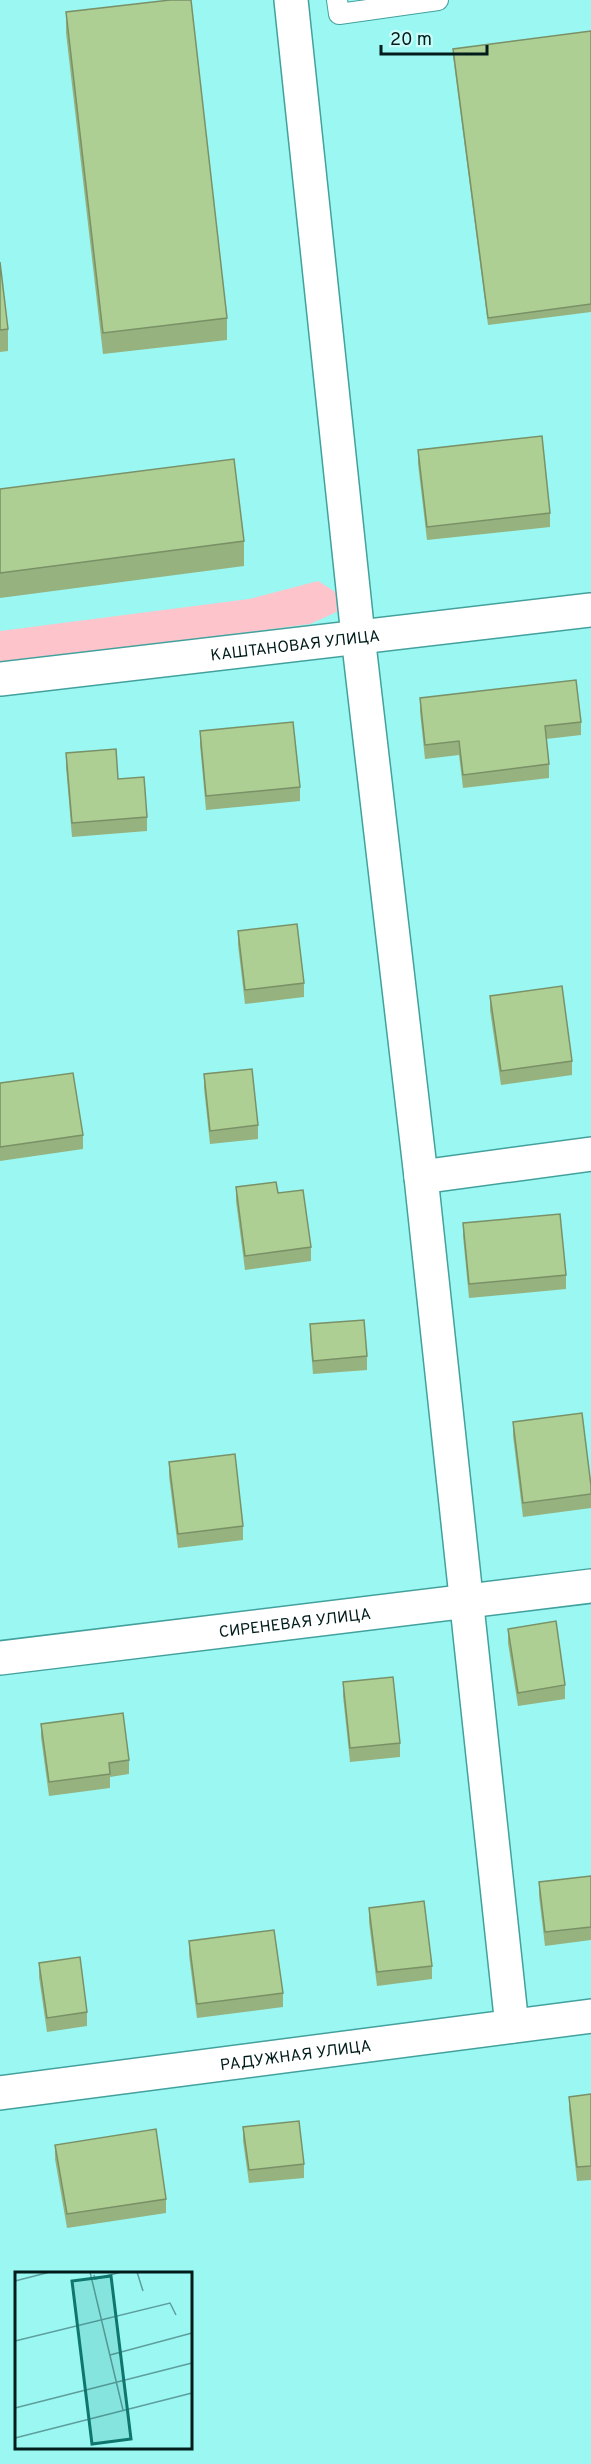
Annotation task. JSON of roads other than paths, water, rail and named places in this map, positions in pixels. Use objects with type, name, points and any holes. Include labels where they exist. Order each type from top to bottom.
[{"type":"street","points":[[291,0],[358,636],[421,1177],[512,2026]]},
{"type":"street","name":"КАШТАНОВАЯ УЛИЦА","points":[[0,679],[591,610]]},
{"type":"street","points":[[421,1177],[591,1154]]},
{"type":"street","name":"СИРЕНЕВАЯ УЛИЦА","points":[[0,1658],[591,1586]]},
{"type":"street","name":"РАДУЖНАЯ УЛИЦА","points":[[0,2093],[591,2016]]},
{"type":"lane","points":[[337,0],[339,14],[438,0]]}]
